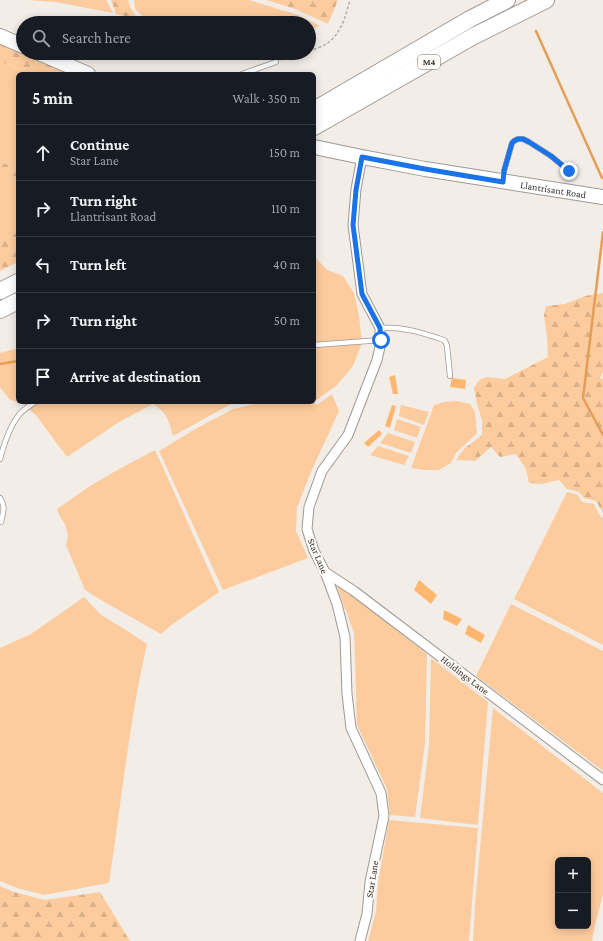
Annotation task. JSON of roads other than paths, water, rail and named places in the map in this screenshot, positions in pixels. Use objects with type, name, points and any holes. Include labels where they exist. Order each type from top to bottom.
[{"type":"highway","name":"M4","points":[[316,109],[470,18],[507,0]]},
{"type":"highway","name":"M4","points":[[316,126],[472,37],[546,0]]},
{"type":"highway","points":[[0,291],[16,283]]},
{"type":"highway","points":[[0,310],[16,302]]},
{"type":"main road","points":[[0,36],[16,43]]},
{"type":"main road","points":[[55,60],[83,72]]},
{"type":"main road","name":"Llantrisant Road","points":[[316,147],[425,169],[603,197]]},
{"type":"street","name":"Star Lane","points":[[360,941],[367,914],[370,882],[384,816],[381,793],[351,728],[347,694],[345,637],[337,604],[325,572],[314,551],[307,529],[309,507],[322,472],[348,435],[377,360],[380,347],[380,328],[362,294],[353,225],[356,190],[362,157]]},
{"type":"street","name":"Holdings Lane","points":[[325,572],[354,590],[603,780]]},
{"type":"lane","points":[[248,72],[276,62]]},
{"type":"lane","points":[[503,182],[504,171],[512,143],[518,139],[523,139],[529,142],[551,156],[569,171]]},
{"type":"lane","points":[[380,328],[394,327],[411,330],[444,340],[447,346],[450,376]]},
{"type":"lane","points":[[316,345],[381,340]]},
{"type":"lane","points":[[0,459],[3,445],[9,431],[19,415],[33,404]]},
{"type":"lane","points":[[0,498],[4,507],[1,522]]},
{"type":"waterway","points":[[536,31],[602,178]]},
{"type":"waterway","points":[[603,232],[583,398],[603,435]]},
{"type":"waterway","points":[[0,364],[16,361]]}]
